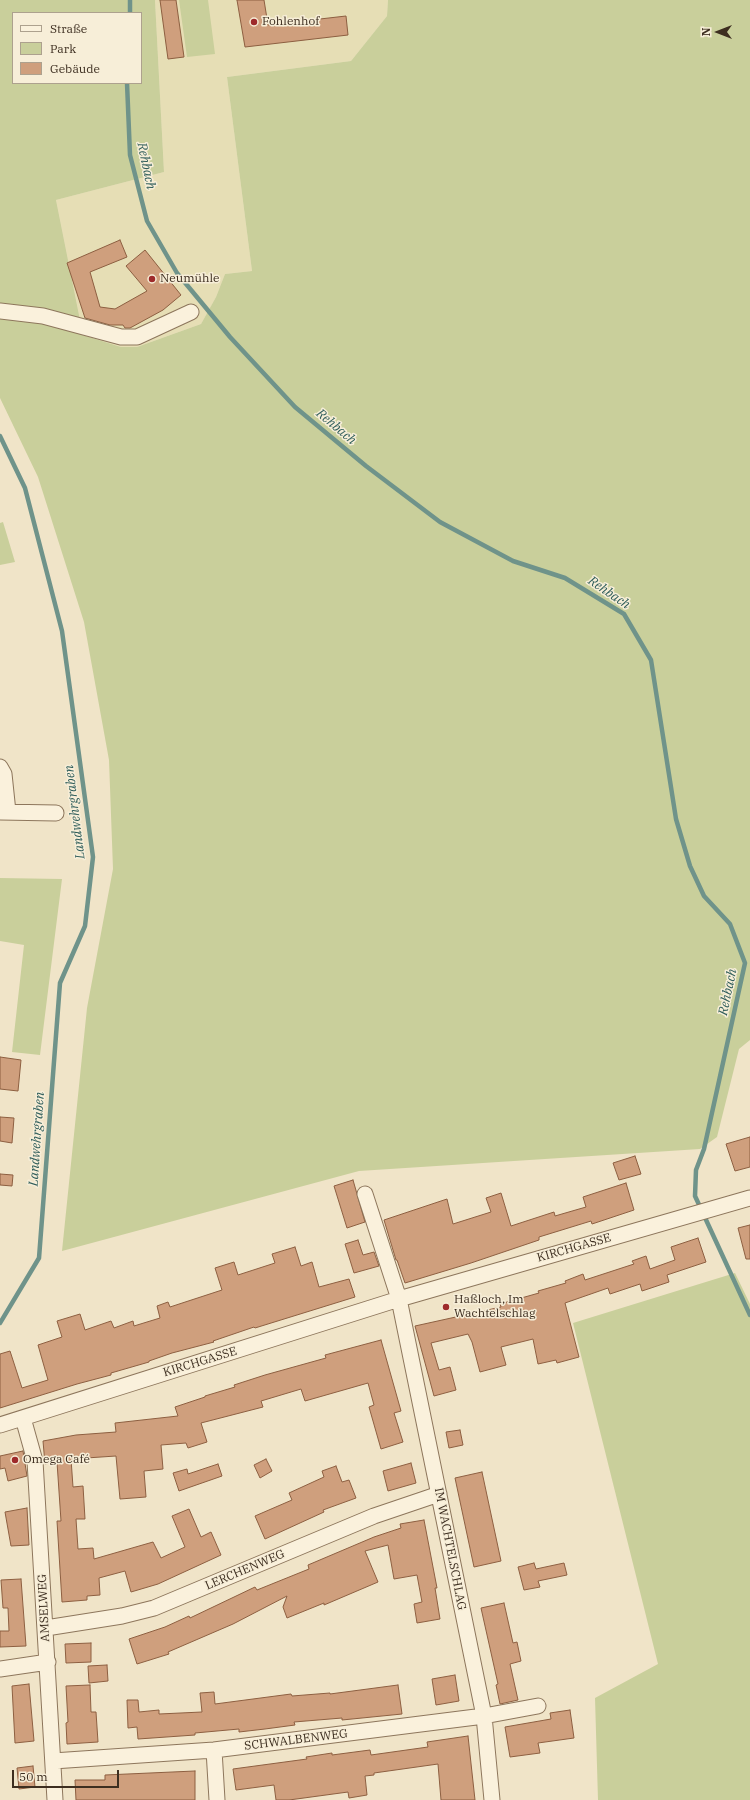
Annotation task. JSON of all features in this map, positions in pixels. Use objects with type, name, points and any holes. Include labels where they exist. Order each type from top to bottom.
[{"type":"street","points":[[0,311],[43,316],[121,337],[137,337],[191,312]]},
{"type":"street","points":[[0,767],[4,774],[4,812],[56,813]]},
{"type":"street","points":[[365,1194],[399,1299]]},
{"type":"street","name":"KIRCHGASSE","points":[[0,1425],[399,1299],[685,1215],[750,1198]]},
{"type":"street","name":"IM WACHTELSCHLAG","points":[[399,1299],[484,1716],[492,1800]]},
{"type":"street","name":"AMSELWEG","points":[[23,1418],[35,1461],[55,1800]]},
{"type":"street","name":"LERCHENWEG","points":[[46,1628],[122,1616],[154,1608],[374,1516],[439,1494]]},
{"type":"street","points":[[0,1669],[48,1662]]},
{"type":"street","name":"SCHWALBENWEG","points":[[53,1761],[214,1750],[484,1716],[538,1706]]},
{"type":"street","points":[[214,1750],[217,1800]]},
{"type":"shaded area","points":[[155,0],[388,0],[387,16],[351,61],[227,77],[252,271],[225,274],[216,297],[201,324],[137,347],[121,347],[83,335],[56,200],[164,172]]},
{"type":"green space","points":[[0,0],[155,0],[164,172],[56,200],[83,335],[121,347],[137,347],[201,324],[216,297],[225,274],[252,271],[227,77],[351,61],[387,16],[388,0],[750,0],[750,1040],[739,1049],[717,1137],[700,1149],[359,1171],[62,1251],[87,1008],[113,869],[109,760],[84,622],[38,477],[0,398]]},
{"type":"green space","points":[[179,0],[208,0],[215,54],[187,57]]},
{"type":"green space","points":[[3,522],[15,562],[0,565],[0,523]]},
{"type":"green space","points":[[0,878],[62,879],[40,1055],[12,1052],[24,945],[0,941]]},
{"type":"green space","points":[[735,1273],[750,1304],[750,1800],[598,1800],[595,1698],[658,1664],[573,1323]]},
{"type":"building","points":[[160,0],[176,0],[184,57],[168,59]]},
{"type":"building","points":[[237,0],[264,0],[268,25],[346,16],[348,35],[245,47]]},
{"type":"building","points":[[120,240],[127,257],[90,272],[100,307],[115,309],[147,291],[126,266],[145,250],[181,295],[163,310],[130,328],[125,328],[123,325],[110,325],[85,318],[67,263]]},
{"type":"building","points":[[0,1057],[21,1060],[18,1091],[0,1089]]},
{"type":"building","points":[[0,1117],[14,1118],[12,1143],[0,1141]]},
{"type":"building","points":[[750,1137],[750,1167],[735,1171],[726,1144]]},
{"type":"building","points":[[635,1156],[641,1174],[619,1180],[613,1163]]},
{"type":"building","points":[[0,1174],[13,1175],[12,1186],[0,1185]]},
{"type":"building","points":[[353,1180],[365,1222],[347,1228],[334,1186]]},
{"type":"building","points":[[626,1183],[634,1210],[592,1224],[591,1221],[539,1237],[539,1240],[405,1283],[396,1260],[384,1220],[447,1199],[453,1224],[491,1212],[486,1198],[501,1193],[511,1226],[554,1212],[555,1216],[586,1207],[583,1197]]},
{"type":"building","points":[[750,1225],[750,1259],[746,1259],[738,1228]]},
{"type":"building","points":[[698,1238],[706,1262],[667,1275],[669,1282],[642,1291],[640,1284],[610,1294],[608,1288],[565,1303],[579,1357],[557,1363],[556,1360],[538,1364],[533,1339],[501,1347],[506,1365],[480,1372],[472,1342],[468,1334],[431,1343],[439,1370],[450,1367],[456,1390],[434,1396],[415,1326],[501,1307],[500,1304],[539,1293],[538,1291],[566,1283],[565,1281],[583,1274],[585,1280],[634,1264],[632,1261],[646,1256],[650,1269],[675,1260],[671,1247]]},
{"type":"building","points":[[358,1240],[363,1255],[374,1252],[379,1266],[354,1273],[345,1244]]},
{"type":"building","points":[[295,1247],[301,1266],[312,1262],[319,1287],[349,1279],[355,1297],[255,1328],[254,1327],[213,1341],[214,1342],[172,1353],[149,1362],[111,1373],[111,1375],[0,1408],[0,1354],[10,1351],[22,1388],[48,1380],[38,1345],[62,1337],[57,1321],[80,1314],[85,1330],[111,1321],[114,1328],[133,1321],[134,1326],[160,1318],[157,1306],[168,1302],[170,1307],[222,1290],[215,1268],[234,1262],[238,1275],[275,1263],[272,1254]]},
{"type":"building","points":[[381,1340],[401,1411],[394,1413],[403,1442],[381,1449],[369,1407],[374,1405],[368,1383],[305,1401],[301,1389],[261,1401],[263,1407],[201,1423],[207,1442],[188,1448],[186,1443],[161,1445],[163,1469],[144,1471],[146,1497],[120,1499],[116,1456],[71,1459],[73,1487],[83,1486],[85,1519],[76,1519],[78,1549],[93,1548],[94,1559],[153,1542],[161,1558],[185,1547],[172,1516],[189,1509],[201,1537],[211,1532],[221,1555],[158,1584],[131,1592],[125,1571],[99,1578],[100,1595],[87,1596],[87,1600],[62,1602],[57,1521],[61,1521],[57,1462],[45,1464],[43,1441],[76,1435],[116,1432],[115,1423],[178,1416],[175,1407],[235,1387],[234,1385],[326,1358],[325,1355]]},
{"type":"building","points":[[460,1430],[463,1445],[449,1448],[446,1432]]},
{"type":"building","points":[[23,1451],[27,1476],[8,1481],[5,1468],[0,1469],[0,1456]]},
{"type":"building","points":[[266,1459],[272,1471],[260,1478],[254,1465]]},
{"type":"building","points":[[411,1463],[416,1483],[388,1491],[383,1471]]},
{"type":"building","points":[[218,1464],[222,1476],[179,1491],[173,1473],[187,1469],[188,1474]]},
{"type":"building","points":[[336,1466],[342,1482],[349,1480],[356,1498],[323,1510],[324,1512],[265,1539],[255,1516],[292,1500],[289,1493],[324,1477],[322,1471]]},
{"type":"building","points":[[482,1472],[501,1561],[474,1567],[455,1478]]},
{"type":"building","points":[[27,1508],[29,1545],[11,1546],[5,1512]]},
{"type":"building","points":[[424,1520],[437,1588],[435,1588],[440,1619],[417,1623],[414,1604],[422,1602],[417,1575],[394,1579],[388,1545],[365,1551],[378,1582],[324,1605],[324,1603],[287,1618],[283,1607],[287,1596],[233,1624],[168,1652],[169,1654],[137,1664],[129,1639],[165,1627],[189,1616],[190,1618],[255,1587],[257,1590],[309,1569],[308,1565],[374,1537],[401,1528],[400,1524]]},
{"type":"building","points":[[534,1563],[536,1569],[564,1563],[567,1575],[538,1581],[540,1587],[524,1590],[518,1567]]},
{"type":"building","points":[[21,1579],[26,1646],[0,1647],[0,1631],[9,1631],[8,1608],[3,1608],[1,1580]]},
{"type":"building","points":[[504,1603],[513,1643],[517,1642],[521,1661],[510,1664],[518,1700],[500,1704],[496,1685],[498,1684],[481,1608]]},
{"type":"building","points":[[91,1643],[91,1662],[66,1663],[65,1644]]},
{"type":"building","points":[[107,1665],[108,1681],[89,1683],[88,1666]]},
{"type":"building","points":[[455,1675],[459,1701],[436,1705],[432,1679]]},
{"type":"building","points":[[29,1684],[34,1741],[15,1743],[12,1686]]},
{"type":"building","points":[[90,1685],[91,1712],[96,1712],[98,1742],[67,1744],[66,1723],[68,1722],[66,1686]]},
{"type":"building","points":[[398,1685],[402,1714],[342,1720],[342,1718],[294,1722],[295,1725],[239,1732],[239,1729],[195,1733],[195,1735],[138,1739],[137,1727],[128,1728],[127,1700],[138,1700],[139,1712],[159,1710],[159,1714],[202,1712],[200,1693],[214,1692],[215,1704],[291,1694],[292,1696],[330,1694]]},
{"type":"building","points":[[570,1710],[574,1738],[538,1743],[540,1753],[510,1757],[505,1727],[551,1719],[550,1713]]},
{"type":"building","points":[[468,1736],[475,1800],[441,1800],[438,1764],[374,1773],[374,1775],[365,1776],[367,1795],[349,1798],[348,1792],[289,1800],[276,1800],[274,1785],[236,1790],[233,1769],[307,1759],[306,1757],[332,1753],[332,1755],[370,1750],[371,1755],[428,1747],[427,1742]]},
{"type":"building","points":[[33,1766],[35,1787],[19,1789],[17,1768]]},
{"type":"building","points":[[195,1771],[195,1800],[76,1800],[75,1780],[105,1780],[105,1775]]},
{"type":"waterway","name":"Rehbach","points":[[130,0],[130,12]]},
{"type":"waterway","name":"Rehbach","points":[[127,84],[130,155],[147,221],[177,273],[230,337],[295,407],[366,466],[440,522],[513,561],[565,578],[624,614],[651,660],[676,819],[690,866],[704,896],[730,924],[745,963],[704,1149],[696,1170],[695,1196],[750,1315]]},
{"type":"waterway","name":"Landwehrgraben","points":[[0,436],[25,488],[62,631],[93,857],[85,926],[60,983],[39,1258],[0,1323]]},
{"type":"place","name":"Fohlenhof","points":[[254,22]]},
{"type":"place","name":"Neumühle","points":[[152,279]]},
{"type":"place","name":"Haßloch, Im Wachtelschlag","points":[[446,1307]]},
{"type":"place","name":"Omega Café","points":[[15,1460]]}]
